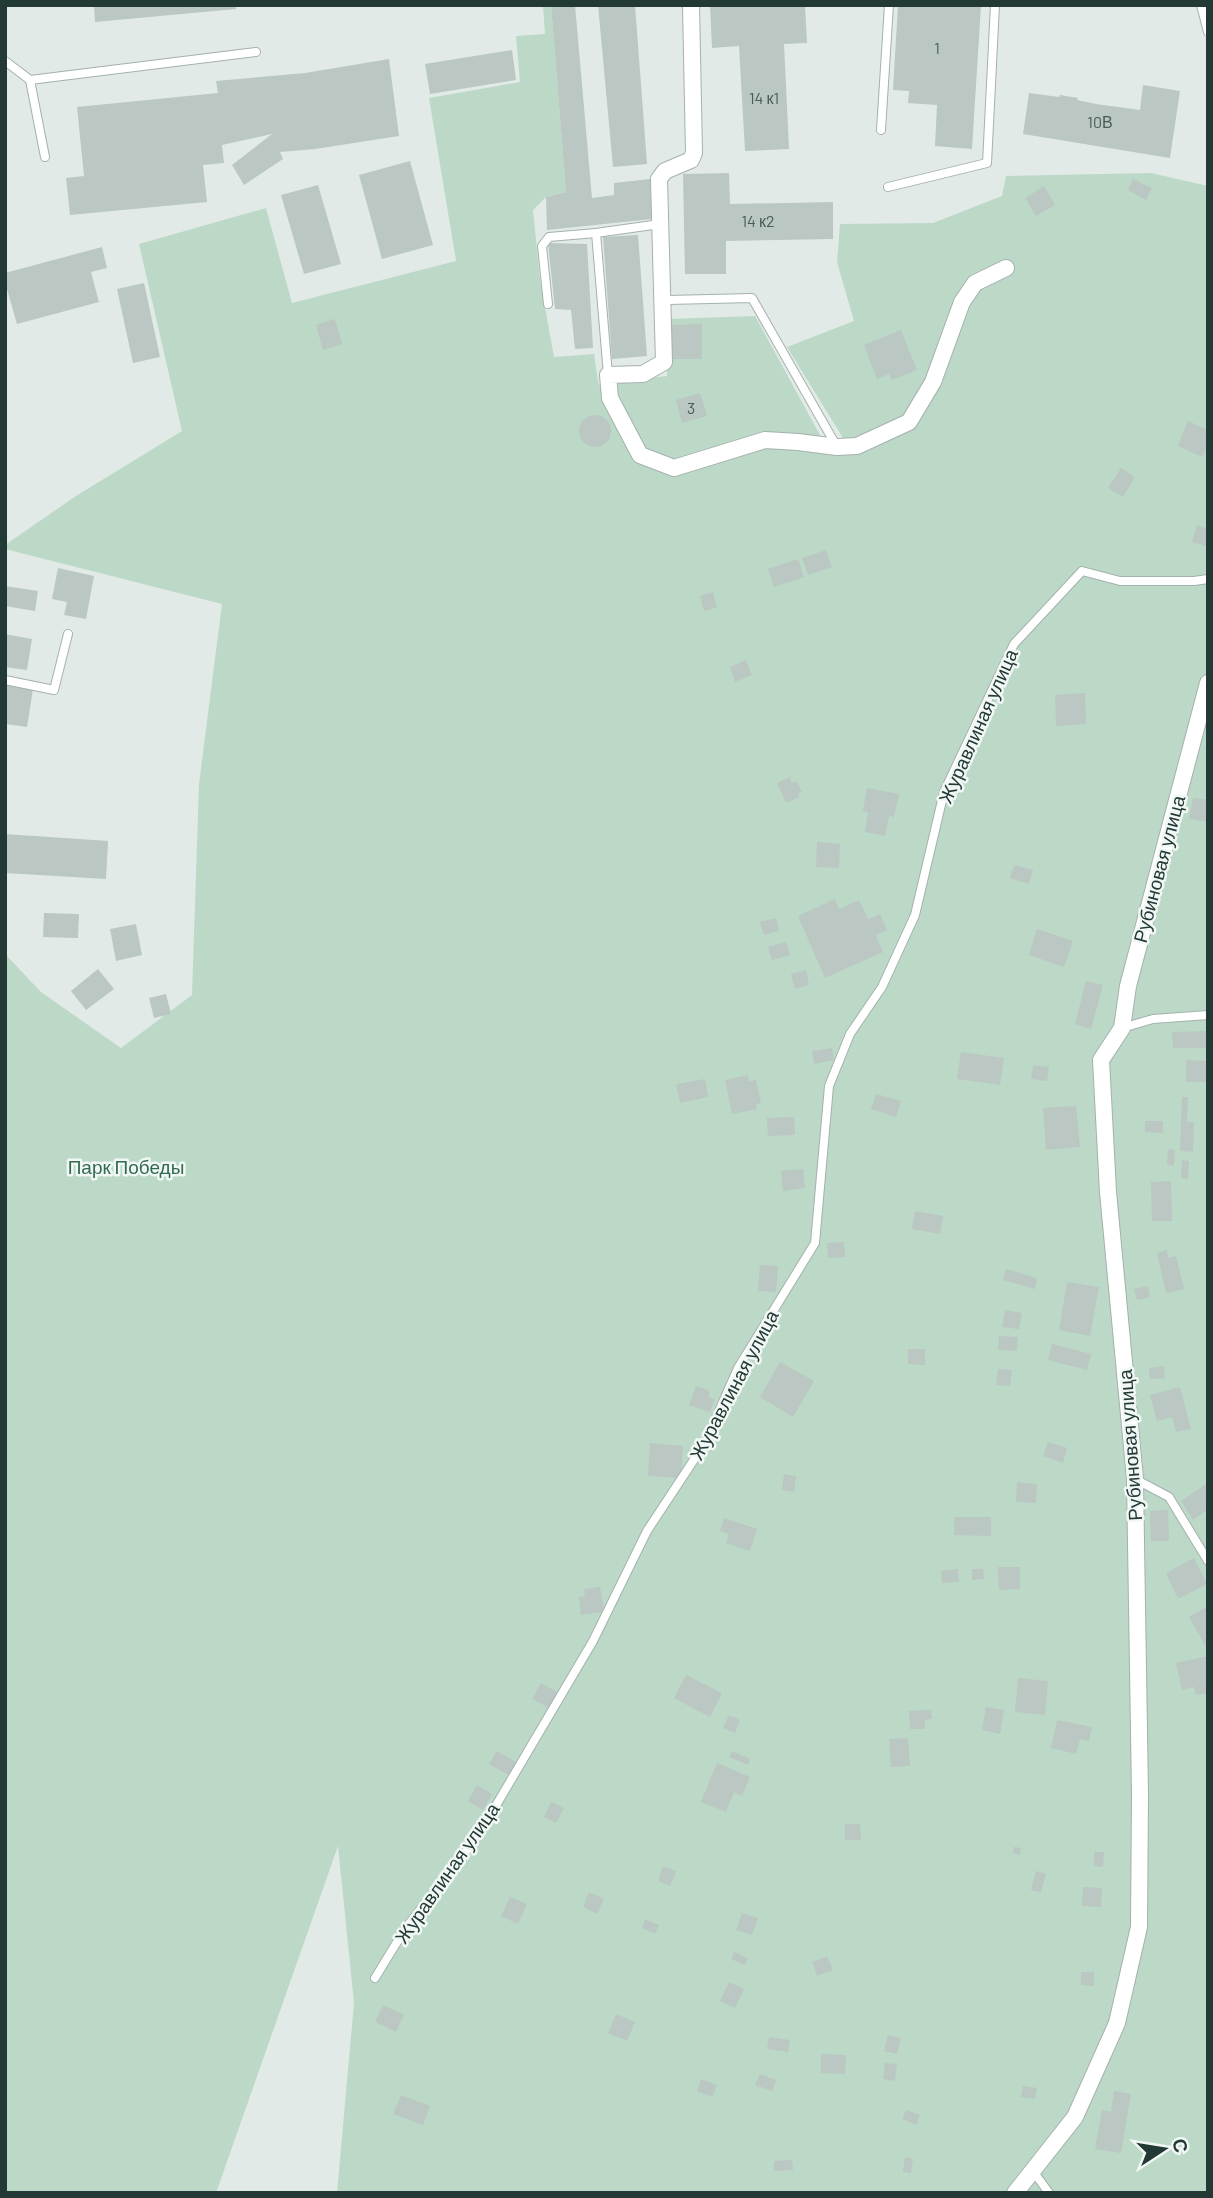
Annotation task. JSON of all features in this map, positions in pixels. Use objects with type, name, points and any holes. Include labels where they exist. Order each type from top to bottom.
[{"type":"street","points":[[691,5],[694,153],[691,160],[665,171],[659,179],[664,362],[643,374],[608,375],[610,398],[640,455],[674,468],[765,440],[837,447],[857,446],[909,422],[933,383],[962,302],[975,283],[1006,268]]},
{"type":"street","name":"Рубиновая улица","points":[[1015,2193],[1075,2117],[1117,2022],[1139,1927],[1140,1795],[1135,1479],[1108,1192],[1101,1060],[1122,1028],[1128,986],[1208,683]]},
{"type":"lane","points":[[881,130],[889,5]]},
{"type":"lane","points":[[888,187],[987,163],[995,5]]},
{"type":"lane","points":[[1201,5],[1208,32]]},
{"type":"lane","points":[[30,80],[256,52]]},
{"type":"lane","points":[[5,61],[30,80],[45,157]]},
{"type":"lane","points":[[548,304],[542,246],[549,237],[660,224]]},
{"type":"lane","points":[[596,233],[608,375]]},
{"type":"lane","points":[[663,297],[668,300],[752,298],[837,447]]},
{"type":"lane","name":"Журавлиная улица","points":[[375,1978],[405,1930],[478,1836],[593,1641],[647,1531],[705,1443],[738,1368],[815,1243],[829,1086],[850,1034],[882,988],[915,915],[944,792],[1014,644],[1082,570],[1120,581],[1208,579]]},
{"type":"lane","points":[[5,680],[54,690],[68,634]]},
{"type":"lane","points":[[1122,1028],[1153,1019],[1208,1015]]},
{"type":"lane","points":[[1135,1479],[1169,1497],[1208,1561]]},
{"type":"lane","points":[[1033,2171],[1049,2193]]},
{"type":"green space","name":"Парк Победы","points":[[543,5],[551,5],[566,192],[546,197],[533,210],[540,280],[554,357],[594,354],[598,381],[605,401],[660,470],[675,476],[763,447],[841,454],[843,438],[787,347],[854,321],[837,262],[840,224],[933,223],[1002,196],[1006,176],[1151,173],[1208,186],[1208,2193],[337,2193],[354,2003],[338,1846],[216,2193],[5,2193],[5,954],[41,992],[121,1048],[192,995],[199,784],[222,604],[5,549],[5,545],[76,496],[182,431],[139,244],[266,208],[292,303],[456,261],[429,98],[520,82],[516,36],[545,34]]},
{"type":"green space","points":[[755,316],[821,437],[676,461],[642,448],[616,389],[619,382],[667,376],[667,319]]},
{"type":"building","points":[[94,5],[235,5],[236,9],[95,22]]},
{"type":"building","points":[[551,5],[575,5],[592,198],[614,195],[614,183],[650,179],[652,219],[547,230],[546,197],[566,192]]},
{"type":"building","points":[[598,5],[635,5],[647,164],[613,167]]},
{"type":"building","points":[[710,5],[805,5],[807,43],[784,44],[789,149],[745,151],[739,46],[712,48]]},
{"type":"building","points":[[898,5],[981,5],[972,149],[935,146],[937,105],[908,103],[909,91],[893,90]]},
{"type":"building","points":[[512,50],[516,80],[430,94],[425,64]]},
{"type":"building","points":[[389,59],[399,136],[280,152],[283,159],[244,185],[232,165],[272,134],[222,145],[224,163],[203,165],[207,202],[70,215],[66,178],[84,176],[77,107],[218,93],[216,81],[305,73]]},
{"type":"building","points":[[1143,85],[1180,91],[1170,158],[1023,134],[1029,93],[1060,95],[1096,104],[1140,110]]},
{"type":"building","points":[[410,161],[433,245],[382,259],[359,175]]},
{"type":"building","points":[[729,173],[730,204],[833,202],[833,239],[726,241],[726,274],[685,274],[683,174]]},
{"type":"building","points":[[1133,179],[1152,188],[1146,200],[1128,190]]},
{"type":"building","points":[[318,185],[341,264],[304,274],[281,195]]},
{"type":"building","points":[[1044,186],[1055,205],[1036,216],[1025,198]]},
{"type":"building","points":[[638,235],[647,356],[612,359],[603,237]]},
{"type":"building","points":[[548,243],[587,244],[593,348],[575,349],[571,310],[555,309]]},
{"type":"building","points":[[102,247],[107,268],[91,272],[99,302],[17,324],[5,273]]},
{"type":"building","points":[[144,283],[160,357],[133,363],[117,289]]},
{"type":"building","points":[[335,319],[342,344],[323,350],[316,325]]},
{"type":"building","points":[[702,324],[702,359],[671,359],[671,325]]},
{"type":"building","points":[[901,330],[917,370],[892,380],[889,374],[877,379],[864,345]]},
{"type":"building","points":[[700,393],[707,416],[682,423],[676,400]]},
{"type":"building","points":[[595,415],[606,420],[611,431],[606,442],[595,447],[584,442],[579,431],[584,420]]},
{"type":"building","points":[[1188,421],[1208,430],[1208,445],[1202,457],[1178,446]]},
{"type":"building","points":[[1121,468],[1135,477],[1123,497],[1108,488]]},
{"type":"building","points":[[1197,525],[1208,529],[1208,547],[1192,542]]},
{"type":"building","points":[[826,550],[832,567],[808,575],[802,558]]},
{"type":"building","points":[[798,559],[804,577],[774,587],[768,569]]},
{"type":"building","points":[[58,568],[94,576],[86,619],[64,615],[67,602],[52,599]]},
{"type":"building","points":[[5,586],[38,591],[35,611],[5,606]]},
{"type":"building","points":[[713,592],[717,607],[704,611],[700,596]]},
{"type":"building","points":[[5,634],[32,639],[27,670],[5,667]]},
{"type":"building","points":[[746,660],[752,675],[735,682],[730,667]]},
{"type":"building","points":[[5,684],[33,689],[27,727],[5,724]]},
{"type":"building","points":[[1085,693],[1086,724],[1056,726],[1055,695]]},
{"type":"building","points":[[790,777],[792,783],[796,781],[802,792],[798,794],[799,797],[786,803],[777,783]]},
{"type":"building","points":[[867,788],[899,794],[894,817],[889,816],[885,836],[865,832],[868,812],[863,811]]},
{"type":"building","points":[[1193,798],[1208,800],[1208,822],[1189,819]]},
{"type":"building","points":[[5,834],[108,841],[106,879],[5,873]]},
{"type":"building","points":[[817,842],[840,844],[839,868],[816,867]]},
{"type":"building","points":[[1014,865],[1033,870],[1029,884],[1010,878]]},
{"type":"building","points":[[835,899],[839,909],[859,900],[868,919],[880,914],[887,930],[876,935],[883,952],[825,978],[798,916]]},
{"type":"building","points":[[44,913],[79,914],[78,938],[43,937]]},
{"type":"building","points":[[776,918],[779,931],[764,935],[760,922]]},
{"type":"building","points":[[136,924],[142,955],[116,961],[110,929]]},
{"type":"building","points":[[1037,929],[1073,941],[1064,967],[1029,955]]},
{"type":"building","points":[[786,942],[790,955],[772,960],[768,947]]},
{"type":"building","points":[[98,969],[114,989],[86,1010],[71,991]]},
{"type":"building","points":[[806,970],[809,985],[795,989],[791,974]]},
{"type":"building","points":[[1086,981],[1103,985],[1091,1029],[1075,1024]]},
{"type":"building","points":[[166,994],[171,1014],[154,1018],[149,998]]},
{"type":"building","points":[[1208,1031],[1208,1048],[1173,1048],[1172,1032]]},
{"type":"building","points":[[832,1048],[834,1060],[814,1064],[812,1051]]},
{"type":"building","points":[[961,1052],[1004,1058],[1000,1085],[957,1079]]},
{"type":"building","points":[[1186,1060],[1208,1061],[1208,1082],[1186,1082]]},
{"type":"building","points":[[1033,1065],[1049,1067],[1047,1081],[1031,1079]]},
{"type":"building","points":[[748,1075],[749,1082],[756,1080],[761,1103],[756,1104],[757,1109],[732,1114],[725,1080]]},
{"type":"building","points":[[705,1079],[708,1097],[680,1103],[676,1084]]},
{"type":"building","points":[[876,1094],[901,1101],[896,1117],[871,1109]]},
{"type":"building","points":[[1182,1097],[1188,1097],[1187,1122],[1194,1122],[1193,1152],[1180,1151]]},
{"type":"building","points":[[1076,1106],[1080,1147],[1046,1150],[1043,1108]]},
{"type":"building","points":[[794,1117],[795,1135],[768,1136],[767,1118]]},
{"type":"building","points":[[1145,1121],[1163,1121],[1163,1133],[1145,1132]]},
{"type":"building","points":[[1168,1149],[1175,1150],[1174,1166],[1167,1165]]},
{"type":"building","points":[[1182,1160],[1189,1161],[1188,1179],[1181,1178]]},
{"type":"building","points":[[803,1169],[805,1188],[783,1191],[781,1171]]},
{"type":"building","points":[[1171,1181],[1172,1221],[1152,1221],[1151,1182]]},
{"type":"building","points":[[915,1211],[943,1216],[940,1234],[912,1229]]},
{"type":"building","points":[[844,1242],[845,1257],[828,1258],[827,1243]]},
{"type":"building","points":[[1167,1250],[1168,1258],[1176,1256],[1184,1289],[1166,1293],[1157,1253]]},
{"type":"building","points":[[760,1265],[778,1266],[776,1292],[758,1291]]},
{"type":"building","points":[[1006,1269],[1037,1278],[1035,1289],[1003,1280]]},
{"type":"building","points":[[1067,1282],[1099,1287],[1090,1336],[1059,1330]]},
{"type":"building","points":[[1148,1286],[1150,1297],[1137,1300],[1134,1289]]},
{"type":"building","points":[[1005,1310],[1022,1313],[1019,1329],[1002,1327]]},
{"type":"building","points":[[999,1336],[1018,1337],[1017,1351],[998,1350]]},
{"type":"building","points":[[1052,1344],[1091,1354],[1087,1370],[1048,1360]]},
{"type":"building","points":[[908,1349],[925,1349],[925,1365],[908,1364]]},
{"type":"building","points":[[780,1362],[814,1381],[793,1417],[760,1397]]},
{"type":"building","points":[[1164,1366],[1165,1378],[1150,1379],[1149,1368]]},
{"type":"building","points":[[998,1369],[1012,1370],[1010,1386],[996,1385]]},
{"type":"building","points":[[696,1386],[710,1391],[708,1397],[715,1399],[710,1412],[689,1405]]},
{"type":"building","points":[[1180,1387],[1191,1429],[1176,1432],[1172,1417],[1157,1421],[1150,1395]]},
{"type":"building","points":[[1048,1442],[1067,1448],[1063,1463],[1043,1456]]},
{"type":"building","points":[[650,1443],[683,1446],[681,1478],[648,1476]]},
{"type":"building","points":[[784,1474],[796,1476],[794,1492],[782,1490]]},
{"type":"building","points":[[1017,1482],[1037,1484],[1036,1503],[1016,1502]]},
{"type":"building","points":[[1206,1484],[1208,1509],[1193,1520],[1181,1501]]},
{"type":"building","points":[[1168,1510],[1169,1541],[1151,1541],[1150,1511]]},
{"type":"building","points":[[954,1517],[991,1517],[991,1536],[954,1535]]},
{"type":"building","points":[[724,1518],[757,1529],[750,1551],[726,1543],[729,1534],[720,1531]]},
{"type":"building","points":[[1194,1558],[1207,1584],[1178,1599],[1166,1573]]},
{"type":"building","points":[[998,1567],[1020,1567],[1020,1589],[999,1590]]},
{"type":"building","points":[[958,1569],[959,1582],[942,1583],[941,1571]]},
{"type":"building","points":[[972,1569],[983,1569],[984,1579],[972,1580]]},
{"type":"building","points":[[600,1587],[604,1612],[581,1615],[579,1597],[585,1596],[584,1589]]},
{"type":"building","points":[[1208,1606],[1208,1643],[1205,1645],[1189,1617]]},
{"type":"building","points":[[1208,1656],[1208,1693],[1196,1695],[1194,1687],[1182,1690],[1176,1663]]},
{"type":"building","points":[[686,1675],[722,1693],[710,1717],[674,1698]]},
{"type":"building","points":[[1018,1678],[1048,1681],[1045,1715],[1015,1712]]},
{"type":"building","points":[[541,1683],[557,1692],[549,1708],[532,1699]]},
{"type":"building","points":[[986,1707],[1004,1710],[1000,1734],[982,1730]]},
{"type":"building","points":[[931,1710],[932,1719],[925,1720],[925,1729],[910,1729],[909,1711]]},
{"type":"building","points":[[729,1715],[740,1720],[735,1733],[723,1728]]},
{"type":"building","points":[[1057,1720],[1092,1727],[1089,1741],[1080,1739],[1076,1754],[1051,1748]]},
{"type":"building","points":[[908,1738],[910,1766],[891,1767],[889,1739]]},
{"type":"building","points":[[497,1751],[516,1762],[509,1775],[489,1764]]},
{"type":"building","points":[[732,1751],[750,1759],[748,1765],[729,1757]]},
{"type":"building","points":[[717,1763],[750,1777],[742,1796],[734,1792],[726,1812],[701,1802]]},
{"type":"building","points":[[477,1785],[492,1794],[483,1810],[468,1801]]},
{"type":"building","points":[[551,1802],[564,1808],[556,1823],[544,1817]]},
{"type":"building","points":[[845,1824],[860,1824],[861,1840],[845,1840]]},
{"type":"building","points":[[1014,1847],[1021,1848],[1020,1855],[1013,1853]]},
{"type":"building","points":[[1094,1852],[1104,1852],[1103,1867],[1094,1866]]},
{"type":"building","points":[[663,1866],[676,1871],[670,1886],[658,1881]]},
{"type":"building","points":[[1036,1871],[1046,1874],[1041,1892],[1031,1890]]},
{"type":"building","points":[[1083,1887],[1102,1888],[1101,1907],[1082,1906]]},
{"type":"building","points":[[589,1892],[604,1899],[597,1914],[583,1907]]},
{"type":"building","points":[[510,1897],[527,1904],[518,1924],[501,1916]]},
{"type":"building","points":[[742,1913],[758,1918],[752,1935],[736,1930]]},
{"type":"building","points":[[645,1919],[659,1925],[655,1934],[642,1928]]},
{"type":"building","points":[[734,1952],[748,1958],[745,1965],[731,1959]]},
{"type":"building","points":[[827,1956],[833,1970],[817,1976],[812,1962]]},
{"type":"building","points":[[1081,1972],[1094,1972],[1094,1986],[1081,1985]]},
{"type":"building","points":[[729,1982],[744,1989],[735,2008],[720,2001]]},
{"type":"building","points":[[383,2005],[404,2015],[396,2032],[375,2022]]},
{"type":"building","points":[[616,2014],[635,2022],[627,2041],[608,2033]]},
{"type":"building","points":[[888,2035],[901,2038],[897,2054],[884,2051]]},
{"type":"building","points":[[769,2037],[790,2040],[788,2052],[767,2049]]},
{"type":"building","points":[[821,2054],[846,2055],[845,2074],[821,2073]]},
{"type":"building","points":[[885,2063],[897,2064],[895,2081],[883,2079]]},
{"type":"building","points":[[760,2074],[776,2080],[772,2091],[755,2085]]},
{"type":"building","points":[[701,2079],[717,2085],[712,2097],[697,2091]]},
{"type":"building","points":[[1023,2086],[1037,2088],[1035,2099],[1021,2097]]},
{"type":"building","points":[[1114,2091],[1131,2094],[1121,2153],[1095,2149],[1102,2110],[1111,2112]]},
{"type":"building","points":[[401,2095],[430,2106],[423,2125],[393,2114]]},
{"type":"building","points":[[906,2110],[920,2115],[916,2125],[902,2119]]},
{"type":"building","points":[[905,2157],[913,2159],[911,2173],[903,2172]]},
{"type":"building","points":[[792,2160],[793,2170],[774,2171],[774,2161]]}]
